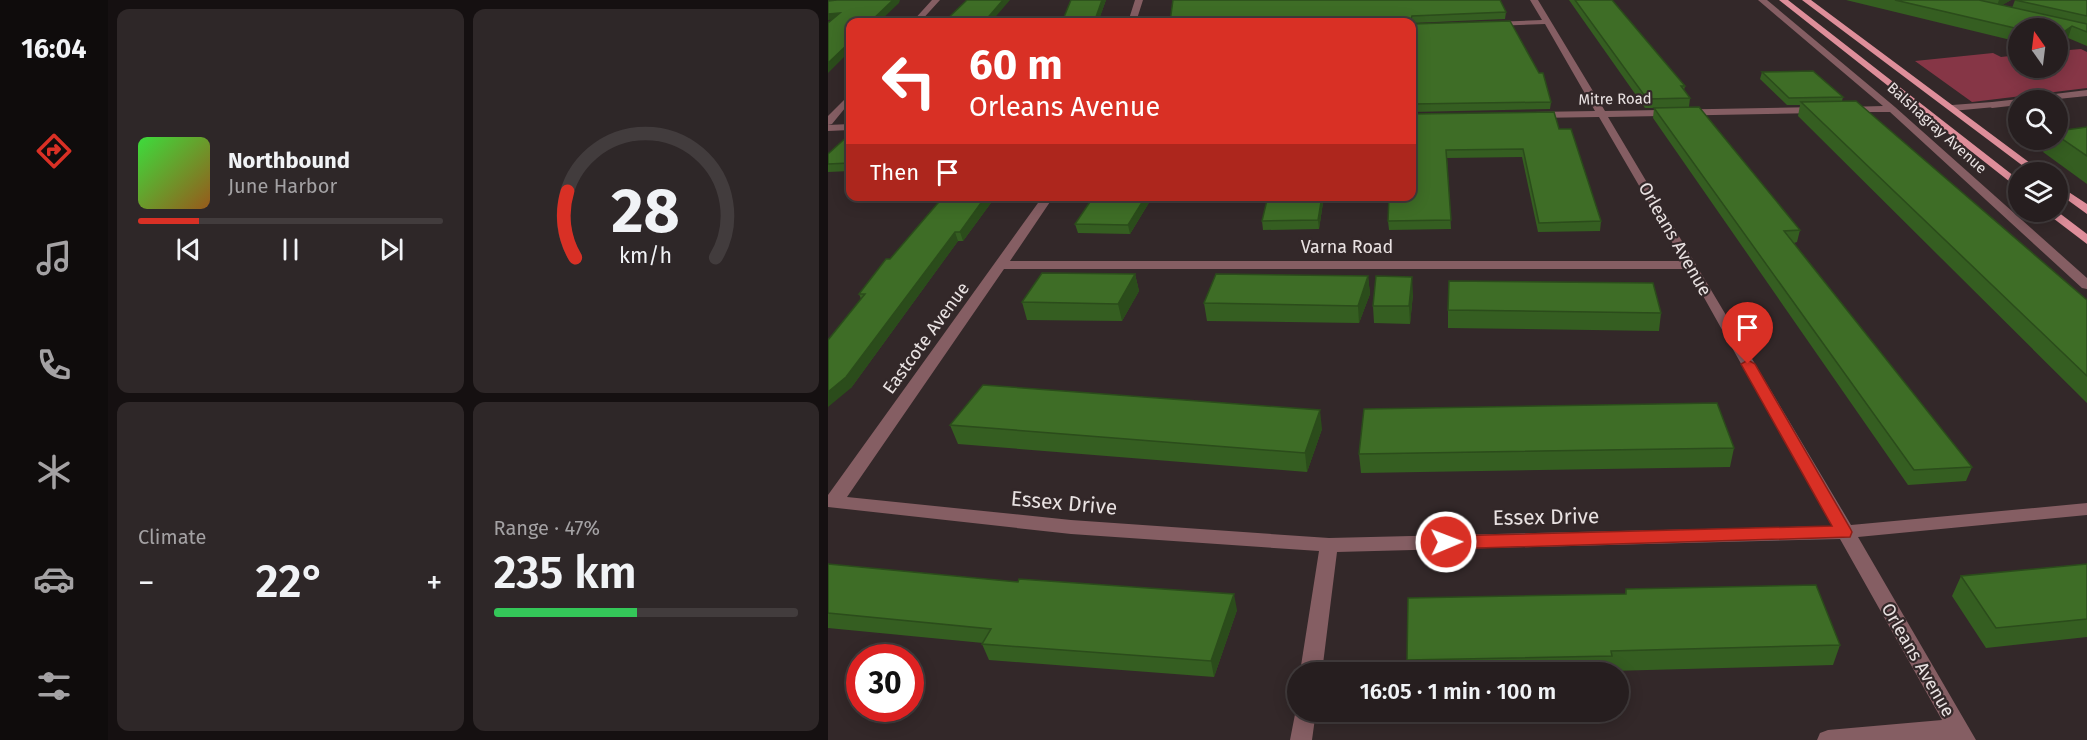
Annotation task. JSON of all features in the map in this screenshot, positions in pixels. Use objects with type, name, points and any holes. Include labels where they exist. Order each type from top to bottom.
[{"type":"main road","name":"Balshagray Avenue","points":[[1783,0],[2008,177]]},
{"type":"main road","name":"Balshagray Avenue","points":[[1806,0],[2024,162]]},
{"type":"main road","points":[[2068,196],[2087,210]]},
{"type":"main road","points":[[2064,222],[2087,240]]},
{"type":"street","points":[[920,18],[936,0]]},
{"type":"street","points":[[1133,18],[1139,0]]},
{"type":"street","name":"Orleans Avenue","points":[[1534,0],[1692,265],[1961,734],[1828,740]]},
{"type":"street","name":"Balshagray Avenue","points":[[1762,0],[1892,109],[2087,285]]},
{"type":"street","points":[[1479,24],[1547,22]]},
{"type":"street","points":[[2068,95],[2087,93]]},
{"type":"street","points":[[2068,95],[2087,105]]},
{"type":"street","points":[[828,122],[846,102]]},
{"type":"street","points":[[1952,108],[2008,103]]},
{"type":"street","name":"Mitre Road","points":[[1518,115],[1892,109]]},
{"type":"street","points":[[828,128],[846,128]]},
{"type":"street","name":"Eastcote Avenue","points":[[831,501],[1047,201]]},
{"type":"street","name":"Varna Road","points":[[1002,265],[1692,265]]},
{"type":"street","name":"Essex Drive","points":[[831,501],[1071,527],[1329,545],[1844,532],[2087,509]]},
{"type":"street","points":[[1312,662],[1329,545]]},
{"type":"street","points":[[1301,740],[1303,722]]},
{"type":"shaded area","points":[[2081,49],[2087,52],[2087,88],[2068,90],[2008,90],[2008,98],[1972,102],[1915,61],[1993,53],[2001,57],[2008,56],[2008,78],[2068,78],[2068,50]]},
{"type":"building","points":[[893,0],[874,18],[846,18],[846,46],[828,63],[828,23],[840,13],[828,14],[828,1]]},
{"type":"building","points":[[967,0],[1003,0],[987,18],[948,18]]},
{"type":"building","points":[[1071,0],[1102,0],[1096,17],[1064,18]]},
{"type":"building","points":[[1173,0],[1500,0],[1506,12],[1412,16],[1411,18],[1171,18]]},
{"type":"building","points":[[1575,0],[1612,0],[1685,86],[1681,86],[1690,98],[1647,99]]},
{"type":"building","points":[[1895,0],[1979,0],[2060,18],[2008,18],[2008,26]]},
{"type":"building","points":[[2015,0],[2087,0],[2087,16]]},
{"type":"building","points":[[2068,20],[2087,24],[2087,32],[2072,26],[2068,29]]},
{"type":"building","points":[[1510,21],[1539,73],[1543,73],[1551,102],[1416,104],[1416,24]]},
{"type":"building","points":[[1813,71],[1843,97],[1789,98],[1762,72]]},
{"type":"building","points":[[1856,101],[2087,300],[2087,376],[1801,102]]},
{"type":"building","points":[[1699,107],[1800,230],[1784,231],[1972,467],[1914,470],[1654,108]]},
{"type":"building","points":[[1554,112],[1559,129],[1571,129],[1601,221],[1539,223],[1523,149],[1446,150],[1451,220],[1388,221],[1389,201],[1416,201],[1416,114]]},
{"type":"building","points":[[2087,127],[2087,156],[2068,143],[2068,130]]},
{"type":"building","points":[[846,138],[846,163],[828,164],[828,154]]},
{"type":"building","points":[[940,201],[982,201],[960,232],[955,232],[846,377],[828,392],[828,340],[865,294],[859,294],[886,259],[890,259]]},
{"type":"building","points":[[1091,201],[1143,201],[1128,225],[1075,224]]},
{"type":"building","points":[[1267,201],[1321,201],[1318,220],[1262,221]]},
{"type":"building","points":[[1042,273],[1135,274],[1118,304],[1022,302]]},
{"type":"building","points":[[1216,274],[1368,276],[1358,306],[1204,303]]},
{"type":"building","points":[[1376,276],[1412,277],[1409,306],[1373,306]]},
{"type":"building","points":[[1449,281],[1653,283],[1661,313],[1448,310]]},
{"type":"building","points":[[983,385],[1320,410],[1305,453],[950,425]]},
{"type":"building","points":[[1717,403],[1734,448],[1359,454],[1364,409]]},
{"type":"building","points":[[828,564],[1018,582],[1019,579],[1234,594],[1211,661],[982,644],[991,629],[828,613]]},
{"type":"building","points":[[2087,564],[2087,619],[1996,628],[1961,576]]},
{"type":"building","points":[[1816,585],[1840,645],[1611,651],[1612,656],[1407,660],[1408,598],[1626,594],[1626,589]]},
{"type":"route","points":[[1446,542],[1844,532],[1748,364]]}]
